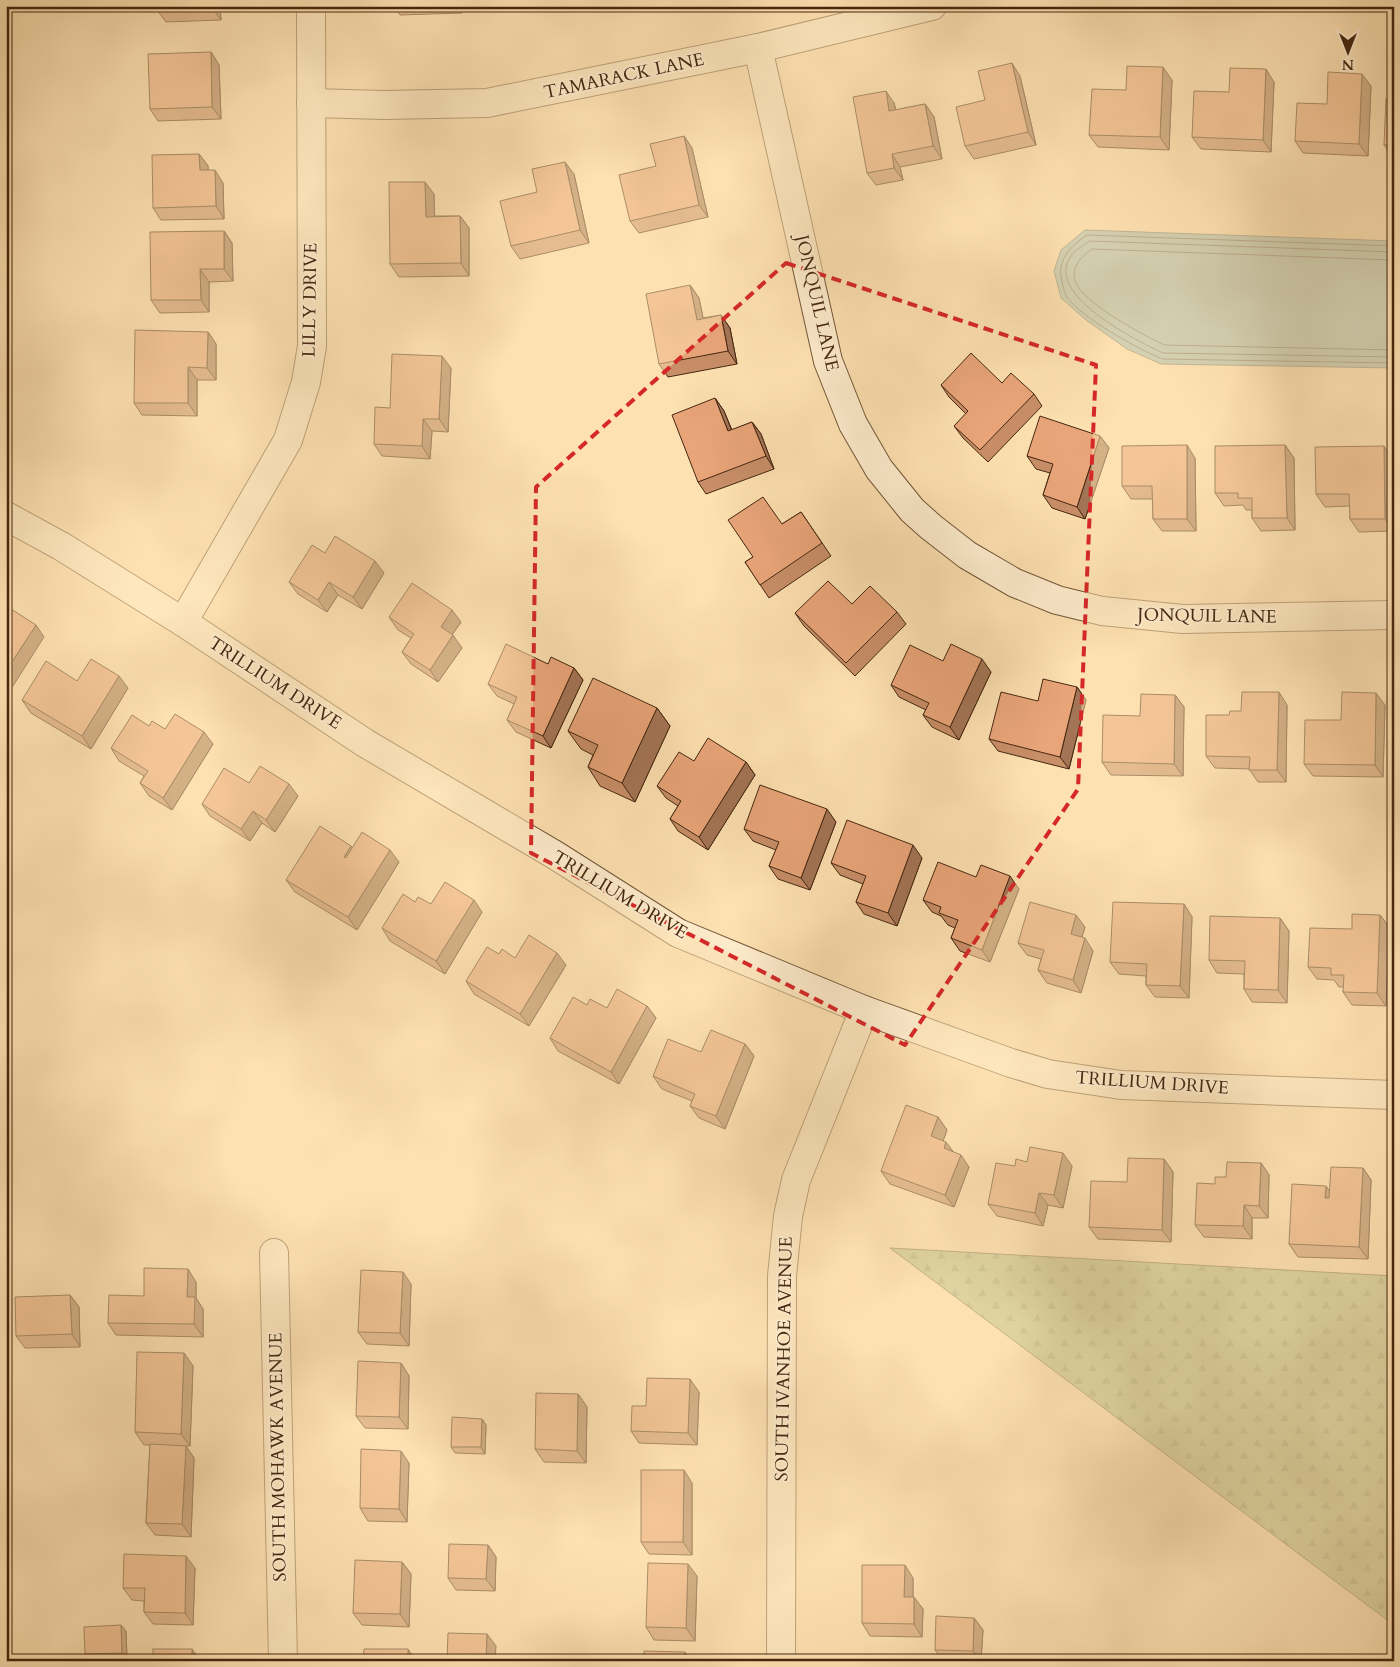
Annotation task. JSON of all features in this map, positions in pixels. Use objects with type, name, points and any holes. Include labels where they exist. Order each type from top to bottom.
[{"type":"street","name":"LILLY DRIVE","points":[[183,622],[288,440],[306,382],[312,346],[311,6]]},
{"type":"street","name":"TAMARACK LANE","points":[[311,103],[384,105],[487,103],[758,48],[932,6]]},
{"type":"street","name":"JONQUIL LANE","points":[[758,48],[828,361],[853,424],[879,469],[912,510],[931,527],[967,555],[1016,583],[1057,600],[1102,611],[1183,619],[1394,615]]},
{"type":"street","name":"TRILLIUM DRIVE","points":[[6,516],[61,546],[183,622],[365,742],[555,855],[678,934],[864,1010],[1010,1063],[1048,1074],[1087,1081],[1394,1095]]},
{"type":"street","name":"SOUTH IVANHOE AVENUE","points":[[780,1661],[782,1276],[788,1216],[796,1180],[864,1010]]},
{"type":"street","name":"SOUTH MOHAWK AVENUE","points":[[274,1253],[282,1661]]},
{"type":"highlighted area","points":[[786,263],[1096,365],[1078,789],[905,1045],[531,853],[536,487]]},
{"type":"green space","points":[[890,1248],[1394,1276],[1394,1625]]},
{"type":"water","points":[[1085,230],[1394,241],[1394,368],[1161,364],[1127,349],[1086,320],[1061,298],[1054,271],[1061,250]]},
{"type":"building","points":[[157,6],[212,6],[212,8],[157,10]]},
{"type":"building","points":[[211,52],[212,107],[150,109],[148,54]]},
{"type":"building","points":[[1012,63],[1028,132],[965,146],[956,107],[985,100],[978,71]]},
{"type":"building","points":[[1127,66],[1163,67],[1160,137],[1089,135],[1092,89],[1126,90]]},
{"type":"building","points":[[1230,68],[1266,69],[1263,140],[1192,137],[1194,91],[1229,92]]},
{"type":"building","points":[[1328,72],[1362,74],[1359,144],[1295,141],[1297,103],[1327,104]]},
{"type":"building","points":[[886,91],[889,111],[925,104],[933,146],[892,154],[894,168],[867,173],[853,97]]},
{"type":"building","points":[[1386,99],[1394,99],[1394,145],[1384,145]]},
{"type":"building","points":[[684,136],[699,205],[630,221],[619,175],[656,166],[650,144]]},
{"type":"building","points":[[199,154],[200,170],[215,170],[216,206],[153,208],[152,155]]},
{"type":"building","points":[[565,162],[580,230],[511,246],[500,201],[537,192],[532,169]]},
{"type":"building","points":[[389,182],[425,182],[426,217],[460,216],[461,263],[390,264]]},
{"type":"building","points":[[224,231],[224,269],[200,269],[201,300],[151,300],[150,232]]},
{"type":"building","points":[[690,285],[697,320],[721,315],[728,351],[659,364],[646,294]]},
{"type":"building","points":[[135,330],[208,332],[207,368],[188,367],[188,403],[134,403]]},
{"type":"building","points":[[971,353],[1002,383],[1011,373],[1034,394],[980,450],[954,426],[968,411],[941,385]]},
{"type":"building","points":[[392,354],[442,356],[439,419],[423,419],[422,446],[374,444],[375,407],[390,408]]},
{"type":"building","points":[[715,398],[728,431],[752,422],[766,456],[698,482],[672,415]]},
{"type":"building","points":[[1040,416],[1100,436],[1077,507],[1043,495],[1053,464],[1027,456]]},
{"type":"building","points":[[1187,445],[1187,519],[1153,519],[1152,486],[1122,486],[1122,446]]},
{"type":"building","points":[[1285,445],[1287,518],[1252,518],[1252,498],[1238,498],[1238,493],[1215,493],[1215,446]]},
{"type":"building","points":[[1384,446],[1385,519],[1350,519],[1349,494],[1316,494],[1315,447]]},
{"type":"building","points":[[763,497],[782,524],[801,512],[822,543],[760,585],[745,562],[753,557],[728,520]]},
{"type":"building","points":[[335,536],[375,561],[353,597],[329,582],[318,600],[289,582],[312,545],[325,553]]},
{"type":"building","points":[[828,581],[852,604],[870,586],[897,612],[846,663],[795,613]]},
{"type":"building","points":[[412,583],[452,610],[441,627],[453,635],[430,670],[402,652],[414,634],[389,617]]},
{"type":"building","points":[[8,607],[36,625],[6,671],[6,610]]},
{"type":"building","points":[[506,644],[548,664],[551,657],[574,668],[543,736],[507,720],[517,697],[488,684]]},
{"type":"building","points":[[951,644],[982,659],[950,727],[923,715],[929,703],[891,685],[910,645],[943,661]]},
{"type":"building","points":[[91,659],[119,676],[82,736],[22,700],[46,661],[77,681]]},
{"type":"building","points":[[593,678],[657,708],[622,783],[588,767],[598,745],[568,731]]},
{"type":"building","points":[[1043,679],[1077,687],[1060,757],[989,739],[1001,692],[1038,701]]},
{"type":"building","points":[[1242,692],[1279,692],[1277,770],[1249,770],[1250,757],[1206,756],[1206,715],[1229,715],[1230,711],[1241,711]]},
{"type":"building","points":[[1342,692],[1376,693],[1375,765],[1304,764],[1305,720],[1341,720]]},
{"type":"building","points":[[1141,694],[1175,695],[1174,764],[1102,762],[1103,715],[1140,716]]},
{"type":"building","points":[[175,714],[204,732],[163,798],[140,783],[148,771],[111,748],[132,715],[149,726],[152,721],[165,729]]},
{"type":"building","points":[[708,738],[746,762],[699,837],[670,819],[681,801],[657,786],[679,752],[694,761]]},
{"type":"building","points":[[260,766],[289,784],[266,820],[253,811],[241,829],[202,804],[224,768],[249,783]]},
{"type":"building","points":[[760,785],[827,809],[801,878],[769,866],[779,842],[744,829]]},
{"type":"building","points":[[847,820],[913,845],[888,913],[856,902],[866,876],[831,863]]},
{"type":"building","points":[[320,826],[351,846],[344,857],[346,858],[362,832],[390,850],[348,917],[286,880]]},
{"type":"building","points":[[938,862],[976,877],[981,865],[1010,876],[982,950],[951,938],[958,920],[939,913],[941,907],[923,900]]},
{"type":"building","points":[[445,882],[474,900],[436,961],[382,928],[403,894],[415,902],[418,897],[431,904]]},
{"type":"building","points":[[1030,902],[1076,915],[1071,934],[1085,938],[1073,980],[1038,970],[1044,950],[1018,943]]},
{"type":"building","points":[[1113,902],[1184,904],[1180,986],[1146,985],[1147,964],[1110,962]]},
{"type":"building","points":[[1352,914],[1380,915],[1377,993],[1343,992],[1344,975],[1331,975],[1331,968],[1308,967],[1310,928],[1352,929]]},
{"type":"building","points":[[1210,916],[1280,918],[1278,990],[1244,989],[1245,961],[1209,960]]},
{"type":"building","points":[[529,935],[557,953],[520,1014],[466,981],[487,947],[499,954],[502,949],[515,958]]},
{"type":"building","points":[[617,989],[647,1006],[611,1072],[550,1038],[573,997],[587,1005],[590,999],[607,1008]]},
{"type":"building","points":[[711,1030],[745,1044],[716,1116],[690,1106],[695,1094],[653,1076],[668,1039],[701,1052]]},
{"type":"building","points":[[906,1105],[938,1117],[931,1136],[946,1142],[944,1148],[961,1155],[945,1195],[881,1171]]},
{"type":"building","points":[[1030,1147],[1063,1153],[1054,1195],[1039,1193],[1035,1213],[988,1204],[996,1163],[1015,1166],[1016,1159],[1027,1162]]},
{"type":"building","points":[[1128,1158],[1164,1159],[1162,1230],[1089,1227],[1091,1181],[1127,1182]]},
{"type":"building","points":[[1227,1162],[1261,1163],[1259,1206],[1244,1205],[1243,1226],[1195,1225],[1197,1183],[1215,1184],[1215,1177],[1226,1177]]},
{"type":"building","points":[[1331,1167],[1363,1168],[1359,1247],[1289,1244],[1292,1184],[1326,1186],[1325,1198],[1329,1198]]},
{"type":"building","points":[[1392,1190],[1394,1191],[1394,1233],[1391,1233]]},
{"type":"building","points":[[144,1268],[188,1269],[187,1297],[195,1297],[194,1324],[108,1323],[109,1295],[144,1296]]},
{"type":"building","points":[[361,1270],[403,1272],[400,1333],[358,1332]]},
{"type":"building","points":[[70,1295],[72,1334],[16,1336],[15,1297]]},
{"type":"building","points":[[137,1352],[184,1353],[181,1434],[135,1432]]},
{"type":"building","points":[[358,1361],[401,1363],[399,1417],[356,1416]]},
{"type":"building","points":[[647,1378],[690,1379],[688,1433],[631,1431],[632,1406],[646,1406]]},
{"type":"building","points":[[536,1393],[578,1394],[577,1451],[535,1449]]},
{"type":"building","points":[[452,1417],[482,1419],[481,1447],[451,1447]]},
{"type":"building","points":[[150,1444],[186,1446],[182,1524],[146,1523]]},
{"type":"building","points":[[361,1449],[401,1451],[399,1509],[360,1508]]},
{"type":"building","points":[[641,1470],[684,1470],[683,1542],[641,1542]]},
{"type":"building","points":[[449,1544],[488,1545],[486,1579],[448,1578]]},
{"type":"building","points":[[124,1554],[186,1556],[185,1613],[144,1612],[145,1588],[123,1588]]},
{"type":"building","points":[[355,1560],[402,1562],[400,1614],[353,1613]]},
{"type":"building","points":[[648,1563],[688,1564],[686,1628],[646,1627]]},
{"type":"building","points":[[862,1565],[905,1565],[904,1597],[914,1597],[914,1624],[862,1623]]},
{"type":"building","points":[[936,1616],[974,1618],[973,1651],[935,1650]]},
{"type":"building","points":[[121,1625],[122,1653],[85,1654],[84,1627]]},
{"type":"building","points":[[448,1633],[487,1634],[486,1661],[447,1661]]},
{"type":"building","points":[[153,1649],[192,1649],[192,1661],[153,1661]]},
{"type":"building","points":[[364,1649],[408,1649],[408,1661],[363,1661]]},
{"type":"building","points":[[644,1651],[685,1652],[684,1661],[644,1661]]},
{"type":"building","points":[[866,1655],[908,1657],[907,1661],[866,1661]]}]
